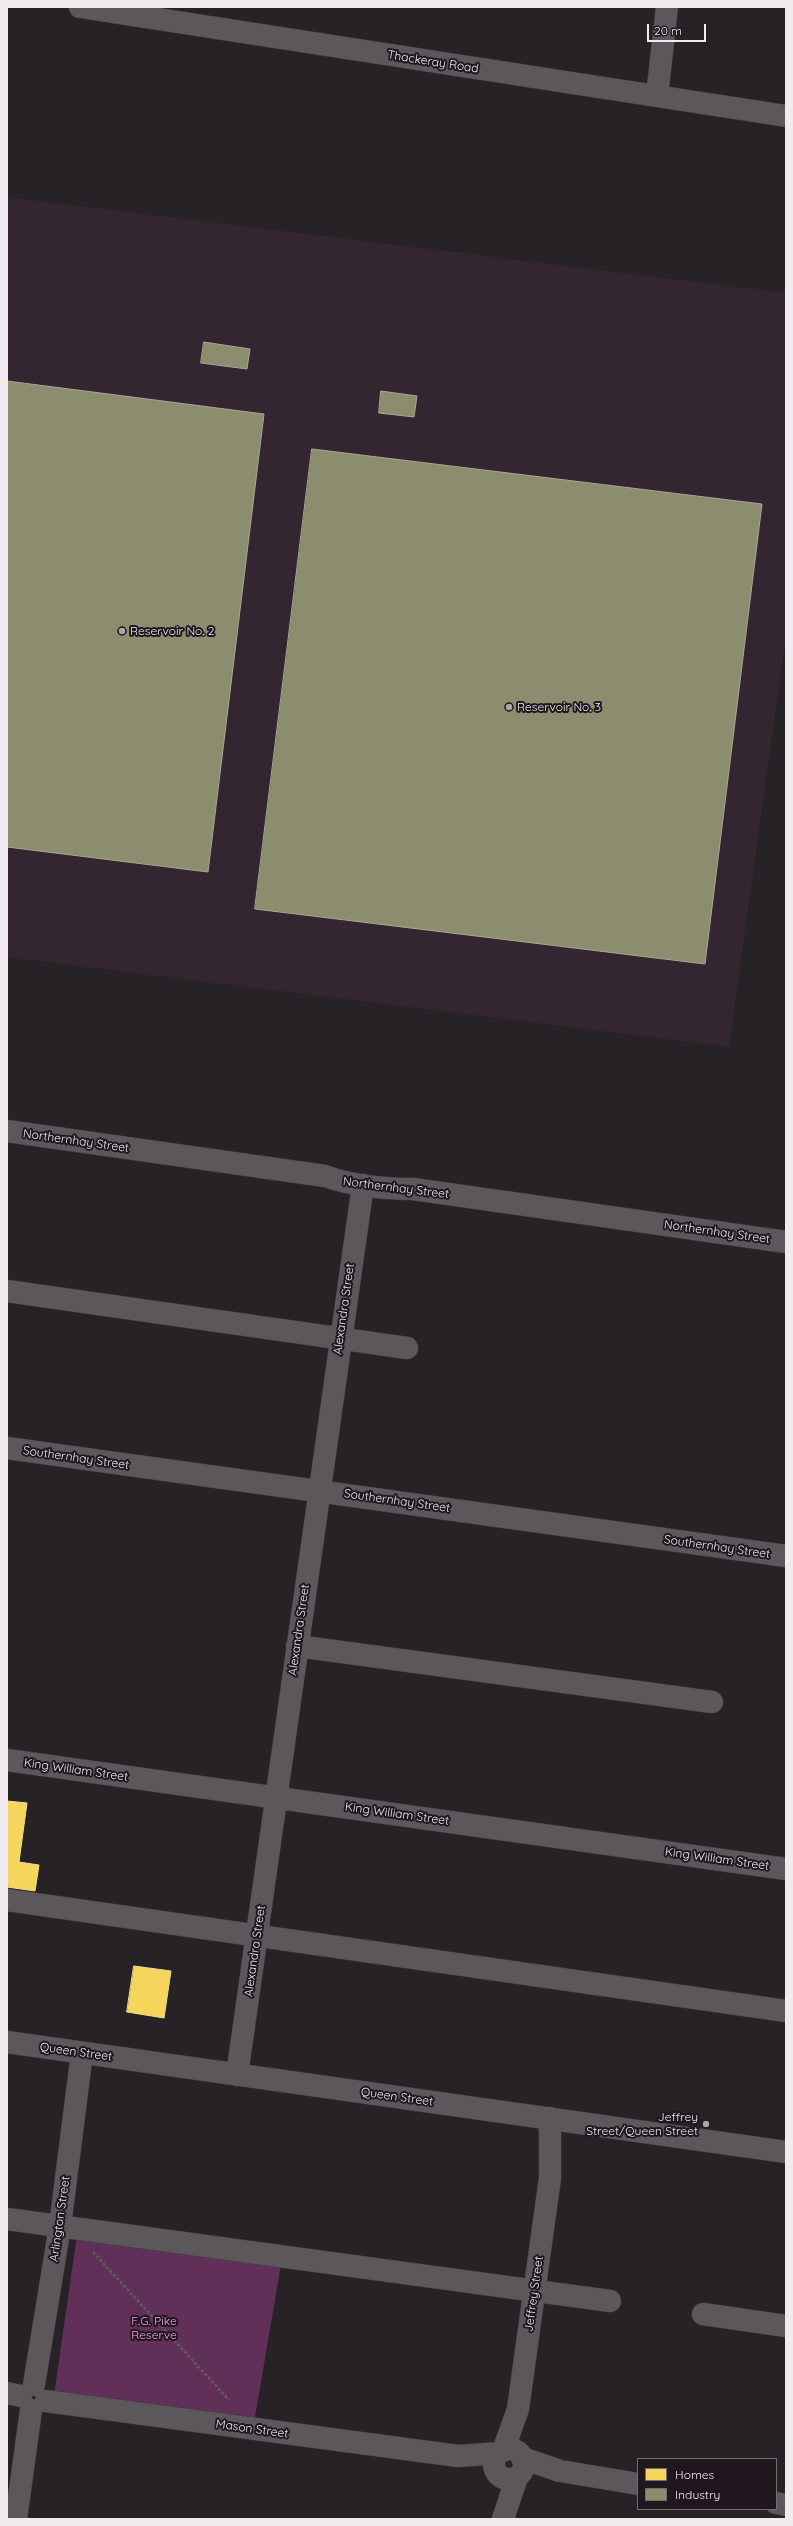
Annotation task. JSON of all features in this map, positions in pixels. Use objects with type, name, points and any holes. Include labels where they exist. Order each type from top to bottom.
[{"type":"street","name":"Thackeray Road","points":[[80,7],[786,116]]},
{"type":"street","points":[[657,96],[667,7]]},
{"type":"street","name":"Northernhay Street","points":[[7,1131],[325,1176],[342,1182],[363,1185],[413,1189],[786,1242]]},
{"type":"street","name":"Alexandra Street","points":[[237,2075],[277,1798],[340,1338],[363,1185]]},
{"type":"street","points":[[7,1291],[407,1348]]},
{"type":"street","name":"Southernhay Street","points":[[7,1448],[319,1490],[786,1556]]},
{"type":"street","points":[[297,1646],[712,1702]]},
{"type":"street","name":"King William Street","points":[[7,1760],[786,1869]]},
{"type":"street","points":[[7,1900],[786,2012]]},
{"type":"street","name":"Queen Street","points":[[7,2042],[786,2152]]},
{"type":"street","name":"Arlington Street","points":[[16,2519],[28,2397],[60,2226],[82,2053]]},
{"type":"street","name":"Jeffrey Street","points":[[503,2518],[509,2464],[550,2178],[563,2141],[558,2119]]},
{"type":"street","points":[[7,2218],[534,2290],[610,2302]]},
{"type":"street","points":[[703,2314],[786,2326]]},
{"type":"street","name":"Mason Street","points":[[28,2397],[458,2456],[637,2484]]},
{"type":"path","points":[[88,2246],[229,2400]]},
{"type":"shaded area","points":[[7,197],[786,293],[786,636],[729,1047],[7,957]]},
{"type":"green space","name":"F.G. Pike Reserve","points":[[77,2235],[281,2265],[254,2423],[54,2395]]},
{"type":"building: Homes","points":[[7,1801],[27,1803],[19,1862],[39,1865],[35,1891],[7,1887]]},
{"type":"building: Homes","points":[[134,1966],[171,1971],[164,2018],[127,2012]]},
{"type":"building: Industry","points":[[204,342],[250,349],[247,369],[201,363]]},
{"type":"building: Industry","name":"Reservoir No. 2","points":[[7,381],[264,414],[208,872],[7,847]]},
{"type":"building: Industry","points":[[381,391],[417,396],[414,417],[379,413]]},
{"type":"building: Industry","name":"Reservoir No. 3","points":[[312,449],[762,504],[705,964],[255,909]]},
{"type":"place","name":"Reservoir No. 2","points":[[122,631]]},
{"type":"place","name":"Reservoir No. 3","points":[[509,707]]},
{"type":"place","name":"Jeffrey Street/Queen Street","points":[[706,2124]]}]
